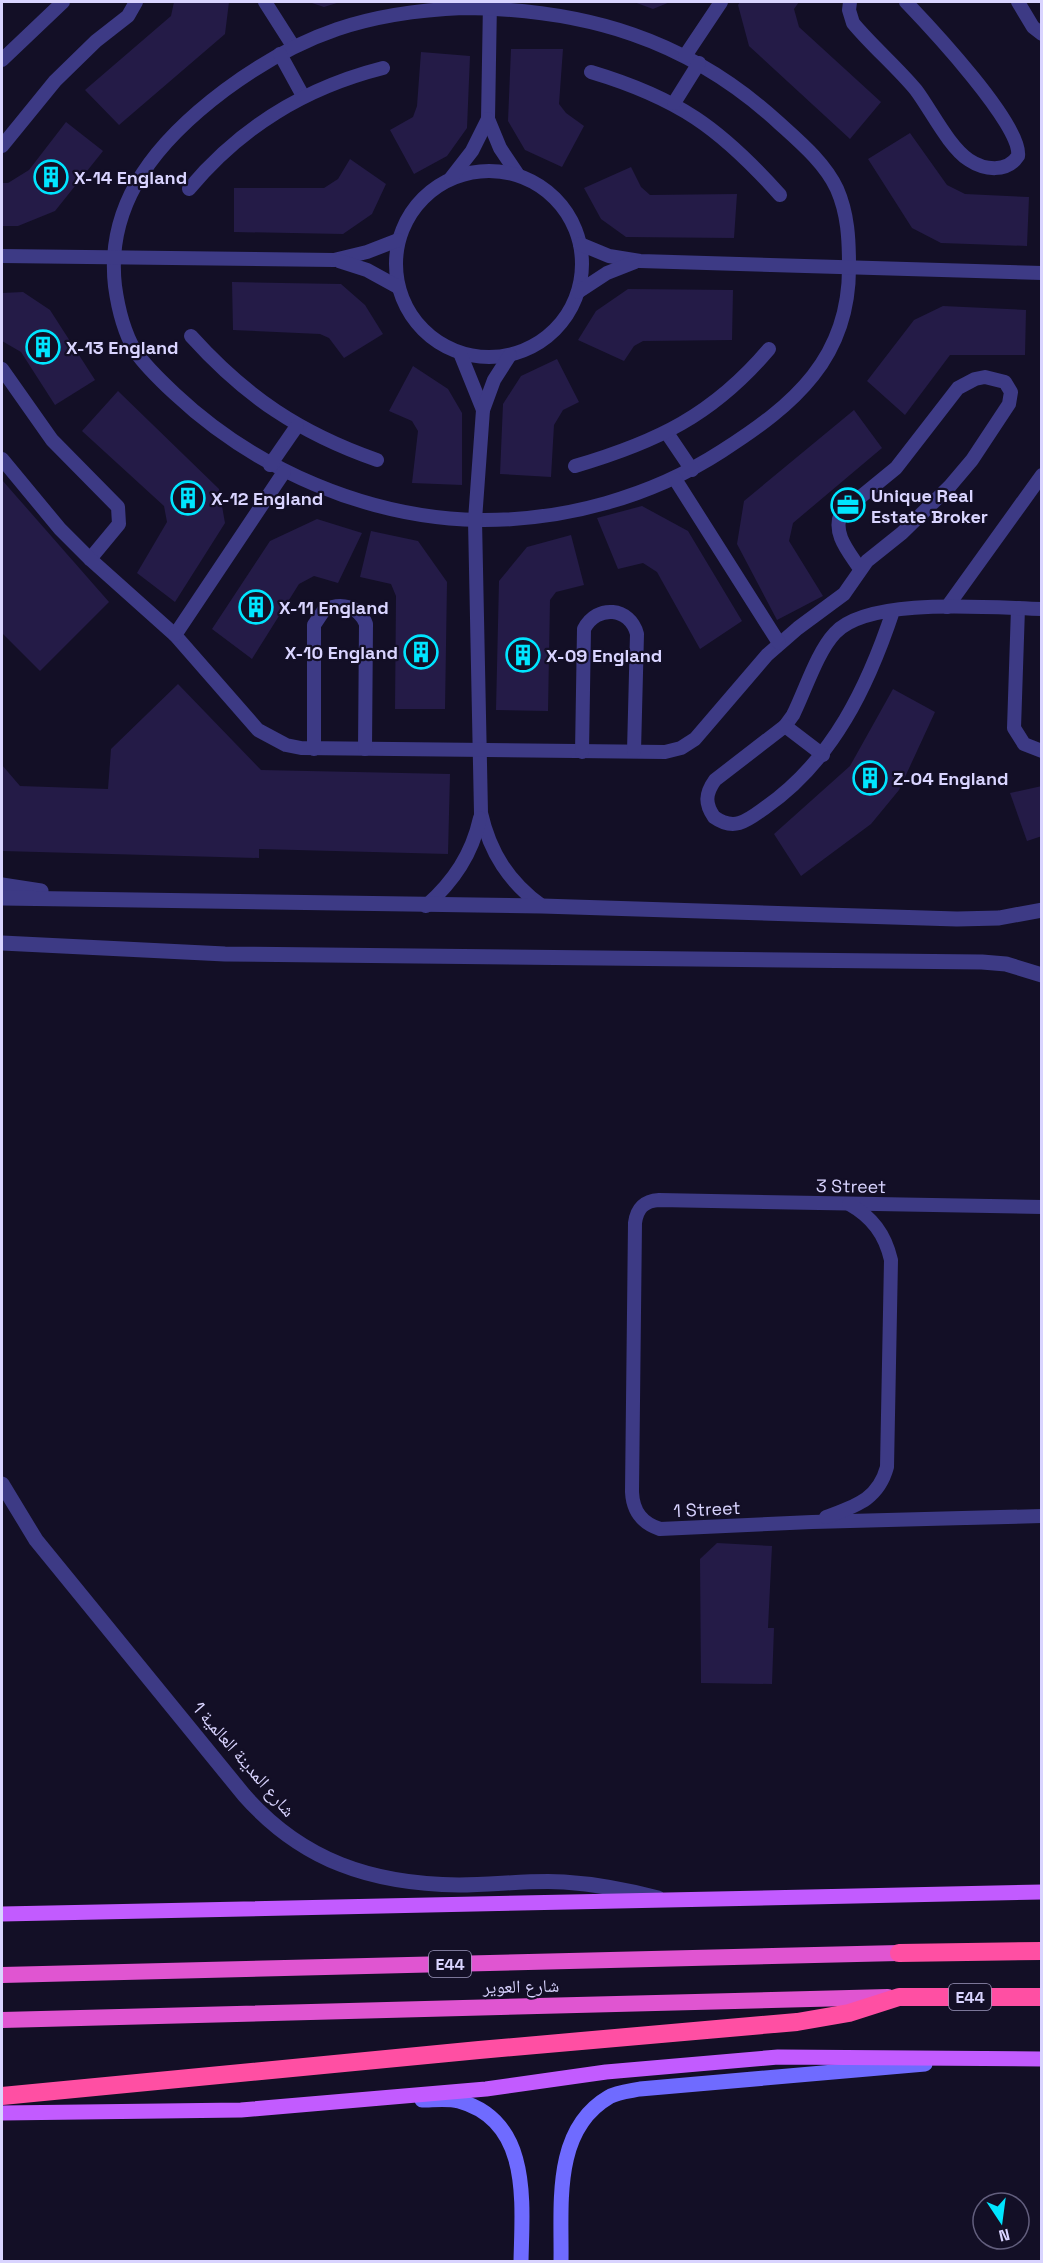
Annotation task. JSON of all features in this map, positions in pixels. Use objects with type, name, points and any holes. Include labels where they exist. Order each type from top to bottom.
[{"type":"highway","name":"شارع العوير","points":[[2,1975],[1041,1951]]},
{"type":"highway","name":"شارع العوير","points":[[2,2020],[899,1997],[1041,1996]]},
{"type":"highway","points":[[2,2097],[508,2047],[797,2022],[849,2013],[899,1997]]},
{"type":"main road","points":[[2,1914],[1041,1892]]},
{"type":"main road","points":[[2,2114],[242,2110],[486,2089],[606,2072],[778,2057],[1041,2059]]},
{"type":"main road","points":[[561,2262],[565,2162],[576,2132],[609,2097],[640,2089],[962,2060]]},
{"type":"main road","points":[[385,2098],[458,2101],[484,2114],[495,2124],[512,2147],[517,2161],[522,2189],[521,2262]]},
{"type":"street","points":[[2,60],[63,2]]},
{"type":"street","points":[[2,146],[55,81],[96,40],[128,16],[136,2]]},
{"type":"street","points":[[266,2],[293,46]]},
{"type":"street","points":[[685,56],[721,2]]},
{"type":"street","points":[[850,2],[849,10],[853,23],[916,91],[959,152],[982,166],[998,168],[1010,165],[1018,156],[1015,138],[968,71],[906,2]]},
{"type":"street","points":[[1018,2],[1033,27],[1041,34]]},
{"type":"street","points":[[490,5],[488,119],[500,148],[518,175]]},
{"type":"street","points":[[490,5],[540,11],[638,34],[699,63],[769,113],[829,175],[844,210],[848,229],[849,267],[845,315],[826,359],[796,394],[761,425],[692,470],[675,479],[634,494],[580,509],[510,519],[475,520],[377,504],[270,465],[212,426],[160,380],[137,354],[119,309],[114,257],[115,240],[124,204],[145,167],[201,110],[293,46],[326,32],[360,22],[436,9],[490,5]]},
{"type":"street","points":[[280,54],[303,96]]},
{"type":"street","points":[[674,103],[699,63]]},
{"type":"street","points":[[189,189],[239,137],[303,96],[342,80],[383,68]]},
{"type":"street","points":[[591,72],[633,85],[674,103],[721,136],[780,195]]},
{"type":"street","points":[[450,179],[472,172],[495,170],[518,175],[543,188],[564,208],[574,225],[580,244],[582,268],[578,292],[560,324],[546,338],[529,348],[510,355],[484,357],[460,353],[437,342],[418,326],[406,307],[398,287],[395,263],[398,240],[409,214],[421,200],[450,179],[472,151],[488,119]]},
{"type":"street","points":[[2,256],[334,260],[367,252],[398,240]]},
{"type":"street","points":[[580,244],[609,256],[640,261],[1041,273]]},
{"type":"street","points":[[334,260],[367,270],[398,287]]},
{"type":"street","points":[[578,292],[608,273],[640,261]]},
{"type":"street","points":[[190,336],[238,384],[297,426],[342,448],[377,460]]},
{"type":"street","points":[[575,466],[627,450],[667,433],[709,407],[731,390],[769,349]]},
{"type":"street","points":[[460,353],[483,410]]},
{"type":"street","points":[[510,355],[494,380],[483,410],[475,520],[481,813],[486,836],[500,863],[519,887],[542,906]]},
{"type":"street","points":[[2,369],[52,440],[118,507],[119,524],[90,559]]},
{"type":"street","points":[[2,459],[39,506],[90,559],[175,635],[258,730],[286,745],[314,749],[673,751],[688,744],[779,643],[844,594],[860,569],[927,510],[972,460],[1010,404],[1011,393],[1005,382],[985,377],[975,379],[958,388],[896,468],[841,513],[838,520],[839,535],[860,569]]},
{"type":"street","points":[[270,465],[297,426]]},
{"type":"street","points":[[667,433],[692,470]]},
{"type":"street","points":[[175,635],[285,472]]},
{"type":"street","points":[[947,607],[1041,475]]},
{"type":"street","points":[[675,479],[779,643]]},
{"type":"street","points":[[314,749],[314,625],[324,610],[343,605],[360,614],[366,624],[365,749]]},
{"type":"street","points":[[893,611],[871,671],[823,754],[790,789],[743,824],[732,826],[714,818],[706,799],[715,780],[785,726],[793,715],[832,635],[859,617],[893,611],[947,607],[1041,609]]},
{"type":"street","points":[[1018,608],[1014,728],[1024,744],[1041,750]]},
{"type":"street","points":[[582,752],[585,629],[598,614],[611,611],[626,616],[637,634],[634,751]]},
{"type":"street","points":[[785,726],[823,754]]},
{"type":"street","points":[[426,906],[441,892],[466,859],[475,840],[481,813]]},
{"type":"street","points":[[2,885],[85,900]]},
{"type":"street","points":[[2,898],[542,906],[957,919],[999,918],[1041,910]]},
{"type":"street","points":[[2,943],[225,954],[982,962],[1006,964],[1041,975]]},
{"type":"street","points":[[2,954],[58,945]]},
{"type":"street","name":"3 Street","points":[[659,1200],[1041,1207]]},
{"type":"street","name":"1 Street","points":[[659,1200],[650,1201],[642,1206],[635,1223],[632,1492],[636,1512],[650,1526],[660,1529],[812,1522],[1041,1516]]},
{"type":"street","points":[[812,1522],[859,1505],[869,1498],[884,1479],[887,1467],[891,1260],[877,1226],[848,1204]]},
{"type":"street","name":"شارع المدينة العالمية 1","points":[[2,1484],[36,1540],[244,1795],[261,1814],[299,1845],[353,1870],[401,1880],[459,1885],[563,1882],[614,1888],[665,1900]]},
{"type":"building","points":[[174,2],[229,2],[225,34],[119,125],[85,90],[171,16]]},
{"type":"building","points":[[309,2],[340,2],[324,7]]},
{"type":"building","points":[[634,2],[670,2],[653,9]]},
{"type":"building","points":[[740,2],[799,2],[794,9],[799,27],[881,102],[850,139],[749,46],[738,5]]},
{"type":"building","points":[[511,49],[563,49],[559,104],[566,113],[584,126],[562,167],[525,150],[508,121]]},
{"type":"building","points":[[421,52],[470,56],[467,128],[447,156],[414,174],[390,130],[413,117],[417,106]]},
{"type":"building","name":"X-14 England","points":[[66,122],[103,151],[55,211],[18,226],[2,226],[2,183],[8,183],[29,170]]},
{"type":"building","points":[[910,133],[947,185],[965,194],[1029,197],[1027,246],[941,243],[912,228],[868,159]]},
{"type":"building","points":[[350,159],[386,184],[372,214],[343,234],[234,232],[234,188],[324,188],[338,179]]},
{"type":"building","points":[[631,167],[641,187],[650,195],[737,194],[734,238],[626,237],[601,219],[584,188]]},
{"type":"building","points":[[232,282],[341,284],[365,305],[383,334],[344,358],[329,338],[320,334],[233,330]]},
{"type":"building","points":[[628,289],[733,290],[732,340],[643,341],[634,346],[624,361],[578,340],[596,311]]},
{"type":"building","name":"X-13 England","points":[[23,292],[50,310],[95,380],[55,405],[21,352],[2,341],[2,293]]},
{"type":"building","points":[[943,306],[1026,310],[1025,355],[950,355],[905,415],[867,381],[914,320]]},
{"type":"building","points":[[557,359],[579,402],[563,410],[554,425],[551,477],[500,474],[503,404],[521,376]]},
{"type":"building","points":[[413,366],[448,389],[462,413],[462,485],[412,483],[418,431],[412,421],[389,411]]},
{"type":"building","name":"X-12 England","points":[[118,391],[219,489],[225,523],[175,602],[137,573],[167,522],[164,506],[82,431]]},
{"type":"building","points":[[854,410],[882,448],[793,523],[789,541],[823,596],[777,620],[737,544],[744,501]]},
{"type":"building","points":[[2,480],[109,602],[40,671],[2,633]]},
{"type":"building","points":[[642,506],[688,531],[742,621],[700,649],[657,572],[643,563],[618,569],[597,518]]},
{"type":"building","name":"X-11 England","points":[[317,519],[362,533],[338,583],[314,576],[299,584],[252,659],[212,629],[270,541]]},
{"type":"building","name":"X-10 England","points":[[371,531],[418,541],[447,582],[445,709],[395,709],[396,596],[391,584],[360,577]]},
{"type":"building","name":"X-09 England","points":[[571,535],[584,585],[556,592],[550,600],[548,711],[496,710],[499,581],[527,547]]},
{"type":"building","points":[[178,684],[261,770],[450,774],[448,854],[259,849],[259,858],[2,851],[2,765],[20,786],[108,789],[111,749]]},
{"type":"building","name":"Z-04 England","points":[[893,689],[935,712],[899,790],[871,824],[801,876],[774,834],[850,766]]},
{"type":"building","points":[[1042,786],[1042,836],[1027,841],[1010,793]]},
{"type":"building","points":[[717,1543],[772,1546],[768,1628],[774,1628],[772,1684],[701,1683],[700,1559]]},
{"type":"place","name":"X-14 England","points":[[51,177]]},
{"type":"place","name":"X-13 England","points":[[43,347]]},
{"type":"place","name":"X-12 England","points":[[188,498]]},
{"type":"place","name":"Unique Real Estate Broker","points":[[848,505]]},
{"type":"place","name":"X-11 England","points":[[256,607]]},
{"type":"place","name":"X-10 England","points":[[421,652]]},
{"type":"place","name":"X-09 England","points":[[523,655]]},
{"type":"place","name":"Z-04 England","points":[[870,778]]}]
